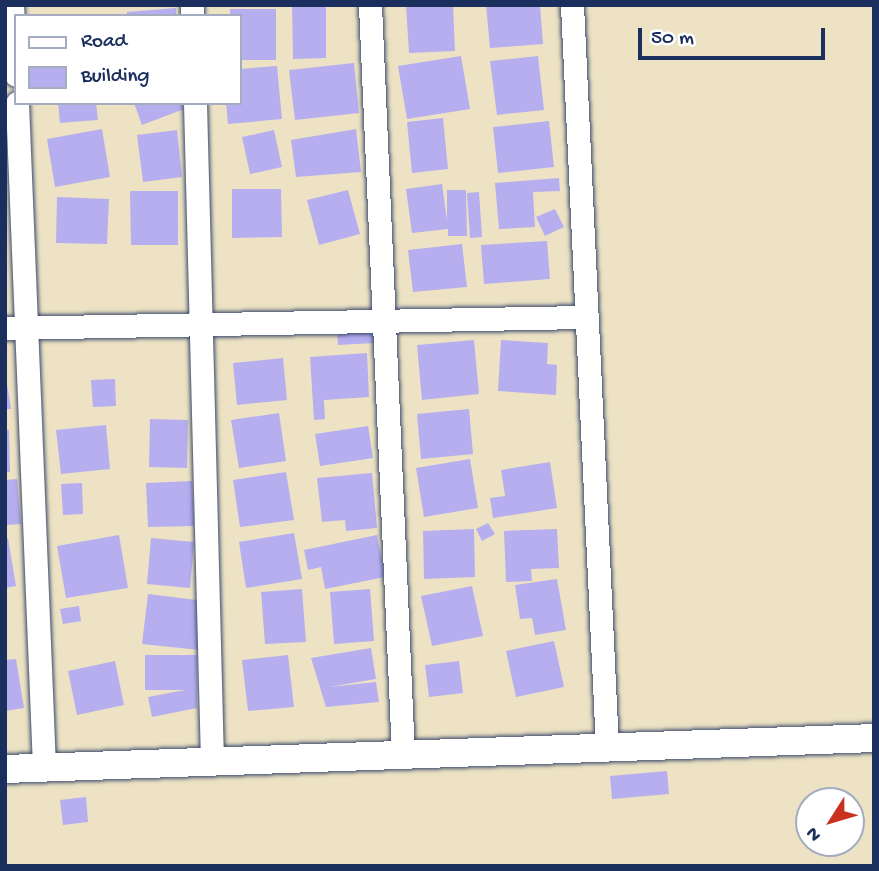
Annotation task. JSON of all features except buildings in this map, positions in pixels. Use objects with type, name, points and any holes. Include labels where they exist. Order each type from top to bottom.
[{"type":"street","points":[[12,5],[14,40]]},
{"type":"street","points":[[370,5],[387,318],[403,755]]},
{"type":"street","points":[[572,5],[583,317],[607,748]]},
{"type":"street","points":[[17,105],[16,327],[44,768]]},
{"type":"street","points":[[195,105],[212,762]]},
{"type":"street","points":[[16,327],[387,318],[583,317]]},
{"type":"street","points":[[5,769],[874,738]]}]
